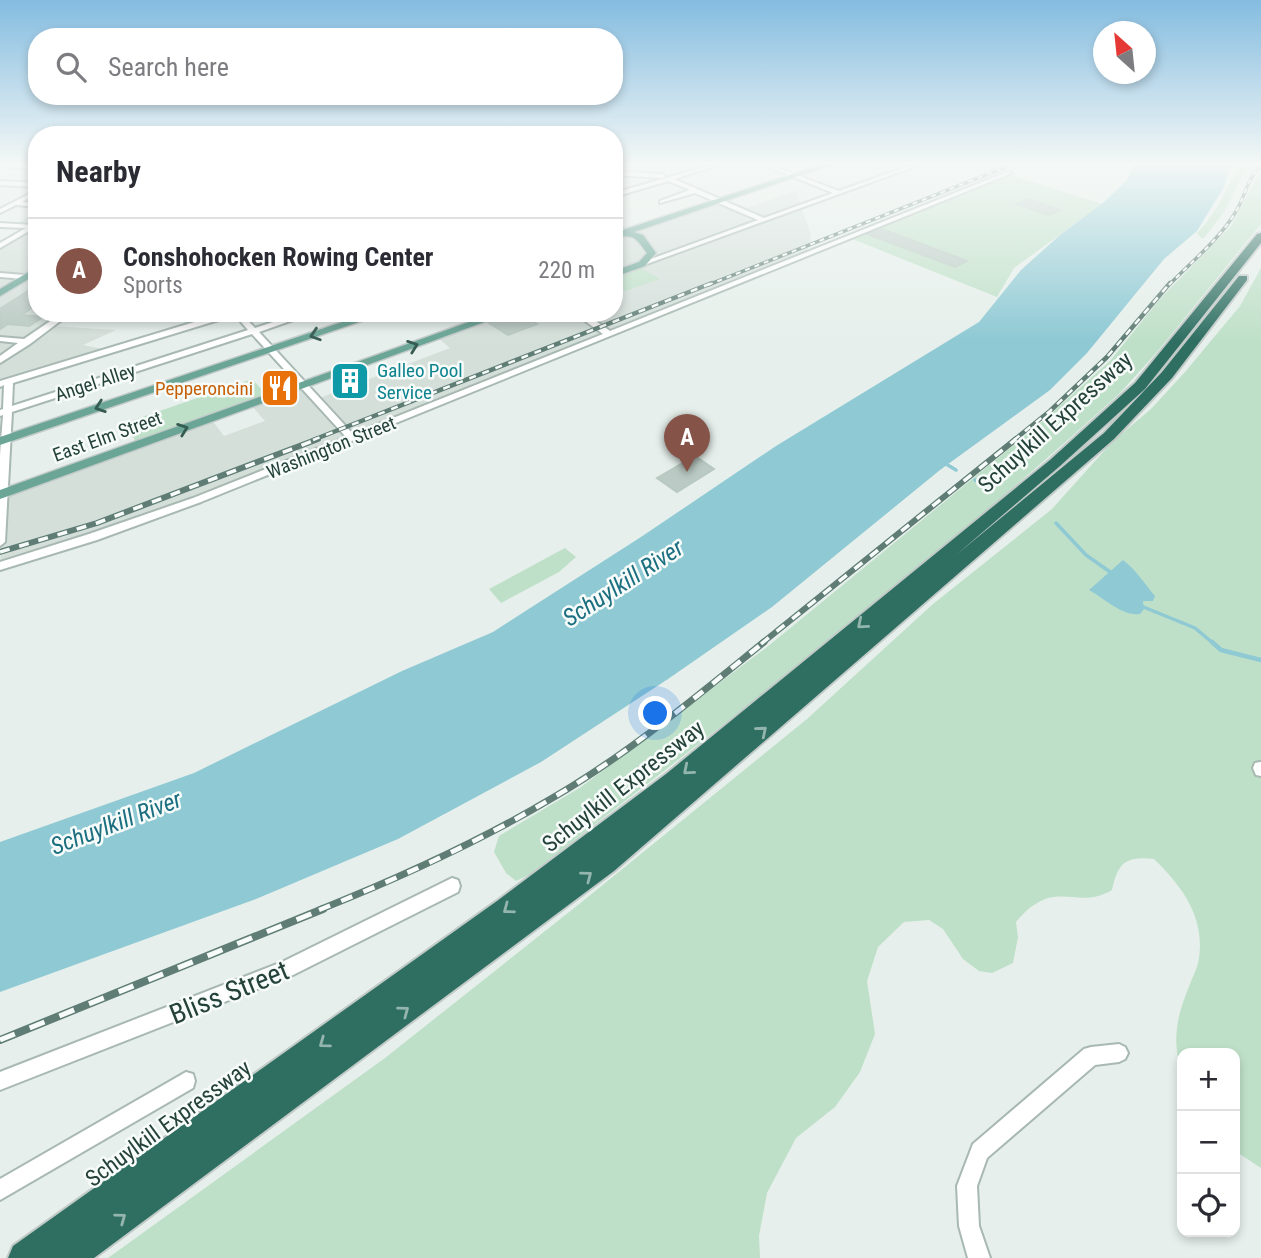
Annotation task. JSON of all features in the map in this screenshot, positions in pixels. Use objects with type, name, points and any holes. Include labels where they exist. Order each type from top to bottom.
[{"type":"highway","name":"Schuylkill Expressway","points":[[24,1258],[506,910],[674,781],[1045,472],[1140,386],[1261,236]]},
{"type":"highway","name":"Schuylkill Expressway","points":[[66,1258],[605,862],[767,727],[1109,436],[1175,365],[1261,254]]},
{"type":"main road","points":[[625,232],[649,224]]},
{"type":"main road","points":[[640,237],[642,229],[652,224]]},
{"type":"main road","points":[[623,271],[642,264],[650,258],[652,250],[640,237],[625,232]]},
{"type":"main road","points":[[0,293],[28,275]]},
{"type":"main road","points":[[3,440],[353,322]]},
{"type":"main road","name":"East Elm Street","points":[[2,495],[479,322]]},
{"type":"street","points":[[642,264],[754,224]]},
{"type":"street","name":"Washington Street","points":[[0,566],[171,510],[886,224]]},
{"type":"street","points":[[0,225],[28,227]]},
{"type":"street","points":[[0,246],[28,232]]},
{"type":"street","points":[[652,250],[664,254],[675,252]]},
{"type":"street","points":[[0,275],[28,277]]},
{"type":"street","points":[[0,360],[55,322]]},
{"type":"street","points":[[0,542],[5,383],[205,322]]},
{"type":"street","points":[[244,322],[352,438]]},
{"type":"street","name":"Angel Alley","points":[[4,411],[281,322]]},
{"type":"street","points":[[591,322],[609,334]]},
{"type":"street","points":[[0,339],[27,342]]},
{"type":"street","name":"Bliss Street","points":[[0,1081],[287,969],[452,886]]},
{"type":"street","points":[[979,1258],[969,1226],[967,1186],[980,1152],[1091,1056],[1119,1053]]},
{"type":"street","points":[[0,1190],[186,1080]]},
{"type":"shaded area","points":[[15,224],[28,224],[28,228],[11,226]]},
{"type":"shaded area","points":[[650,224],[807,224],[811,235],[807,252],[822,250],[266,473],[0,566],[4,494],[211,419],[224,436],[265,421],[251,405],[302,386],[317,399],[450,348],[437,337],[479,322],[623,322],[623,233]]},
{"type":"shaded area","points":[[28,230],[28,322],[56,322],[51,326],[116,330],[83,345],[113,351],[0,384],[0,246]]},
{"type":"green space","points":[[886,224],[1075,224],[1014,268],[997,297],[850,238]]},
{"type":"green space","points":[[1204,224],[1215,224],[1204,238],[1197,233]]},
{"type":"green space","points":[[1232,224],[1261,224],[1157,352],[1120,393],[904,580],[680,758],[529,875],[516,881],[506,873],[494,852],[499,836],[581,787],[767,647],[1037,426],[1110,361],[1159,300]]},
{"type":"green space","points":[[641,268],[660,279],[625,291],[623,275]]},
{"type":"green space","points":[[1261,268],[1261,1168],[1240,1154],[1240,1048],[1177,1049],[1176,1038],[1177,1028],[1182,1007],[1198,961],[1200,943],[1195,916],[1182,891],[1154,859],[1136,859],[1124,863],[1120,868],[1112,890],[1087,898],[1054,897],[1042,900],[1030,908],[1016,922],[1018,937],[1013,963],[992,973],[979,971],[963,959],[943,929],[929,920],[904,922],[878,947],[867,981],[875,1034],[860,1072],[835,1107],[796,1138],[767,1193],[759,1236],[760,1258],[108,1258],[385,1058],[807,719],[933,604],[1052,509],[1113,441],[1151,409],[1240,306]]},
{"type":"green space","points":[[252,379],[267,395],[136,442],[125,423]]},
{"type":"green space","points":[[565,548],[576,557],[559,572],[501,603],[489,589]]},
{"type":"water","name":"Schuylkill River","points":[[1075,224],[1201,224],[1197,231],[1164,259],[1087,353],[1050,390],[940,470],[772,607],[541,762],[398,839],[256,899],[0,992],[0,842],[194,773],[402,671],[493,632],[776,446],[979,322],[1021,270]]},
{"type":"water","points":[[1123,560],[1155,596],[1153,601],[1143,601],[1144,609],[1140,614],[1120,610],[1089,590]]},
{"type":"building","points":[[882,229],[967,261],[955,267],[867,234]]},
{"type":"building","points":[[28,291],[28,311],[22,315],[28,316],[28,322],[35,322],[29,326],[8,324],[0,329],[0,309]]},
{"type":"building","points":[[534,322],[537,324],[508,335],[489,323]]},
{"type":"building","points":[[695,456],[714,469],[677,492],[657,478]]},
{"type":"waterway","points":[[946,464],[956,470]]},
{"type":"waterway","points":[[975,480],[989,487]]},
{"type":"waterway","points":[[1056,523],[1086,555],[1113,574]]},
{"type":"waterway","points":[[1141,606],[1195,628],[1214,644]]},
{"type":"waterway","points":[[1212,642],[1221,650],[1261,660]]},
{"type":"railway","points":[[708,285],[863,224]]},
{"type":"railway","points":[[1169,285],[1227,224]]},
{"type":"railway","points":[[623,318],[712,283]]},
{"type":"railway","points":[[1014,440],[1050,411],[1107,357],[1170,283]]},
{"type":"railway","points":[[313,440],[613,322]]},
{"type":"railway","points":[[0,552],[97,523],[318,439]]},
{"type":"railway","points":[[761,644],[1016,439]]},
{"type":"railway","points":[[319,910],[438,858],[554,797],[635,743],[764,642]]},
{"type":"railway","points":[[0,1040],[323,909]]},
{"type":"place","name":"Galleo Pool Service","points":[[350,381]]},
{"type":"place","name":"Pepperoncini","points":[[280,388]]},
{"type":"place","name":"Conshohocken Rowing Center","points":[[687,472]]}]
